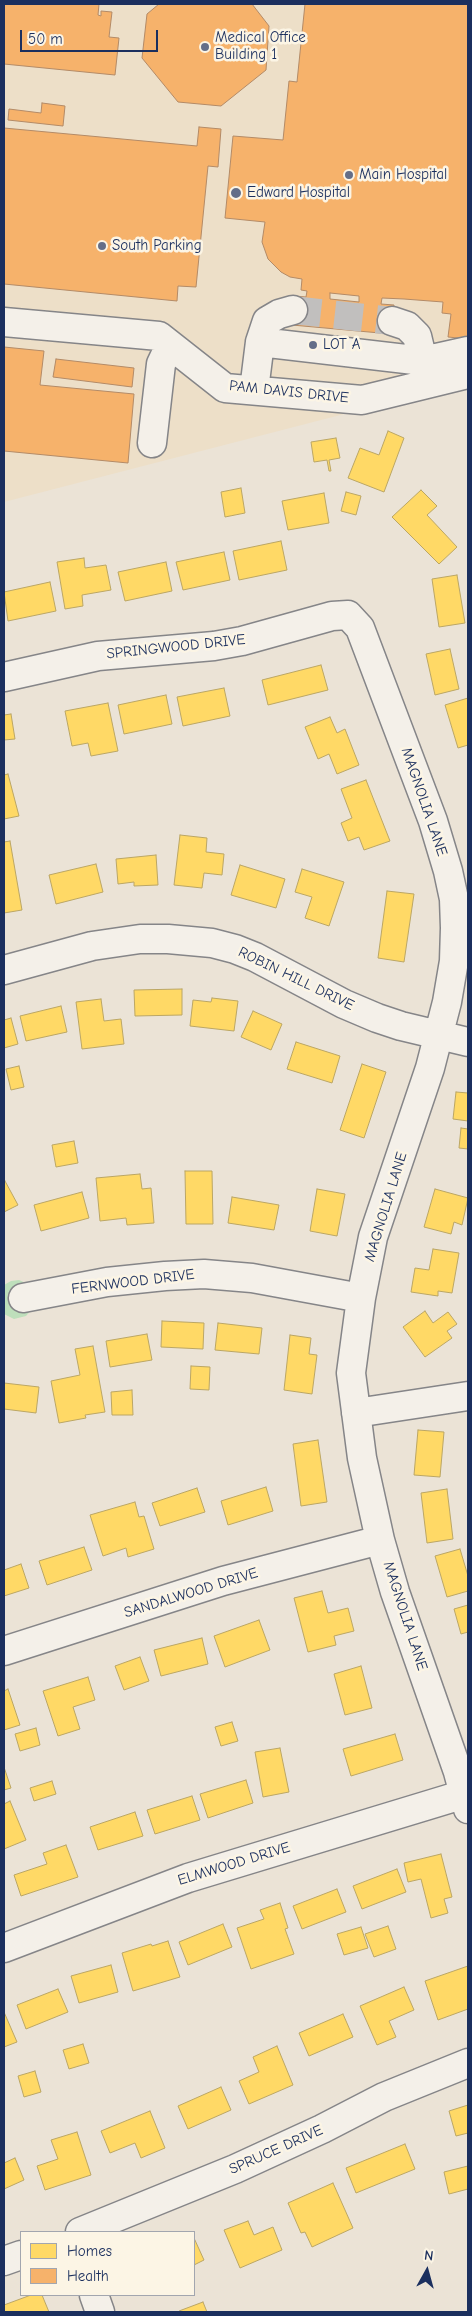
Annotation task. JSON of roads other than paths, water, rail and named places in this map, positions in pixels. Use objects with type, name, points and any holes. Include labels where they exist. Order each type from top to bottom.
[{"type":"street","points":[[254,390],[260,342],[267,321],[279,314],[293,310]]},
{"type":"street","points":[[392,321],[408,326],[417,336],[420,368]]},
{"type":"street","name":"PAM DAVIS DRIVE","points":[[4,322],[159,336],[225,388],[362,400],[420,368],[468,374]]},
{"type":"street","points":[[260,342],[344,352],[420,368],[468,351]]},
{"type":"street","points":[[152,443],[161,364],[170,345]]},
{"type":"street","name":"SPRINGWOOD DRIVE","points":[[4,677],[98,656],[214,646],[242,641],[332,616],[348,615]]},
{"type":"street","name":"MAGNOLIA LANE","points":[[348,615],[360,628],[433,821],[454,899],[456,928],[454,962],[447,1002],[430,1068],[373,1237],[361,1298],[351,1373],[362,1458],[380,1540],[467,1799]]},
{"type":"street","name":"ROBIN HILL DRIVE","points":[[4,970],[92,946],[140,939],[168,939],[212,943],[235,948],[255,957],[344,1004],[377,1018],[468,1042]]},
{"type":"street","name":"FERNWOOD DRIVE","points":[[23,1298],[107,1282],[204,1274],[252,1278],[361,1298]]},
{"type":"street","points":[[356,1413],[468,1396]]},
{"type":"street","name":"SANDALWOOD DRIVE","points":[[4,1651],[223,1582],[380,1540]]},
{"type":"street","name":"ELMWOOD DRIVE","points":[[4,1948],[188,1878],[467,1799]]},
{"type":"street","name":"SPRUCE DRIVE","points":[[82,2231],[235,2169],[322,2130],[384,2097],[468,2063]]},
{"type":"street","points":[[4,2261],[20,2254]]},
{"type":"street","points":[[94,2296],[100,2312]]},
{"type":"tunnel","points":[[293,310],[392,321]]},
{"type":"place","name":"Medical Office Building 1","points":[[205,47]]},
{"type":"place","name":"Main Hospital","points":[[349,175]]},
{"type":"place","name":"Edward Hospital","points":[[236,193]]},
{"type":"place","name":"South Parking","points":[[102,246]]},
{"type":"place","name":"LOT A","points":[[313,345]]}]
